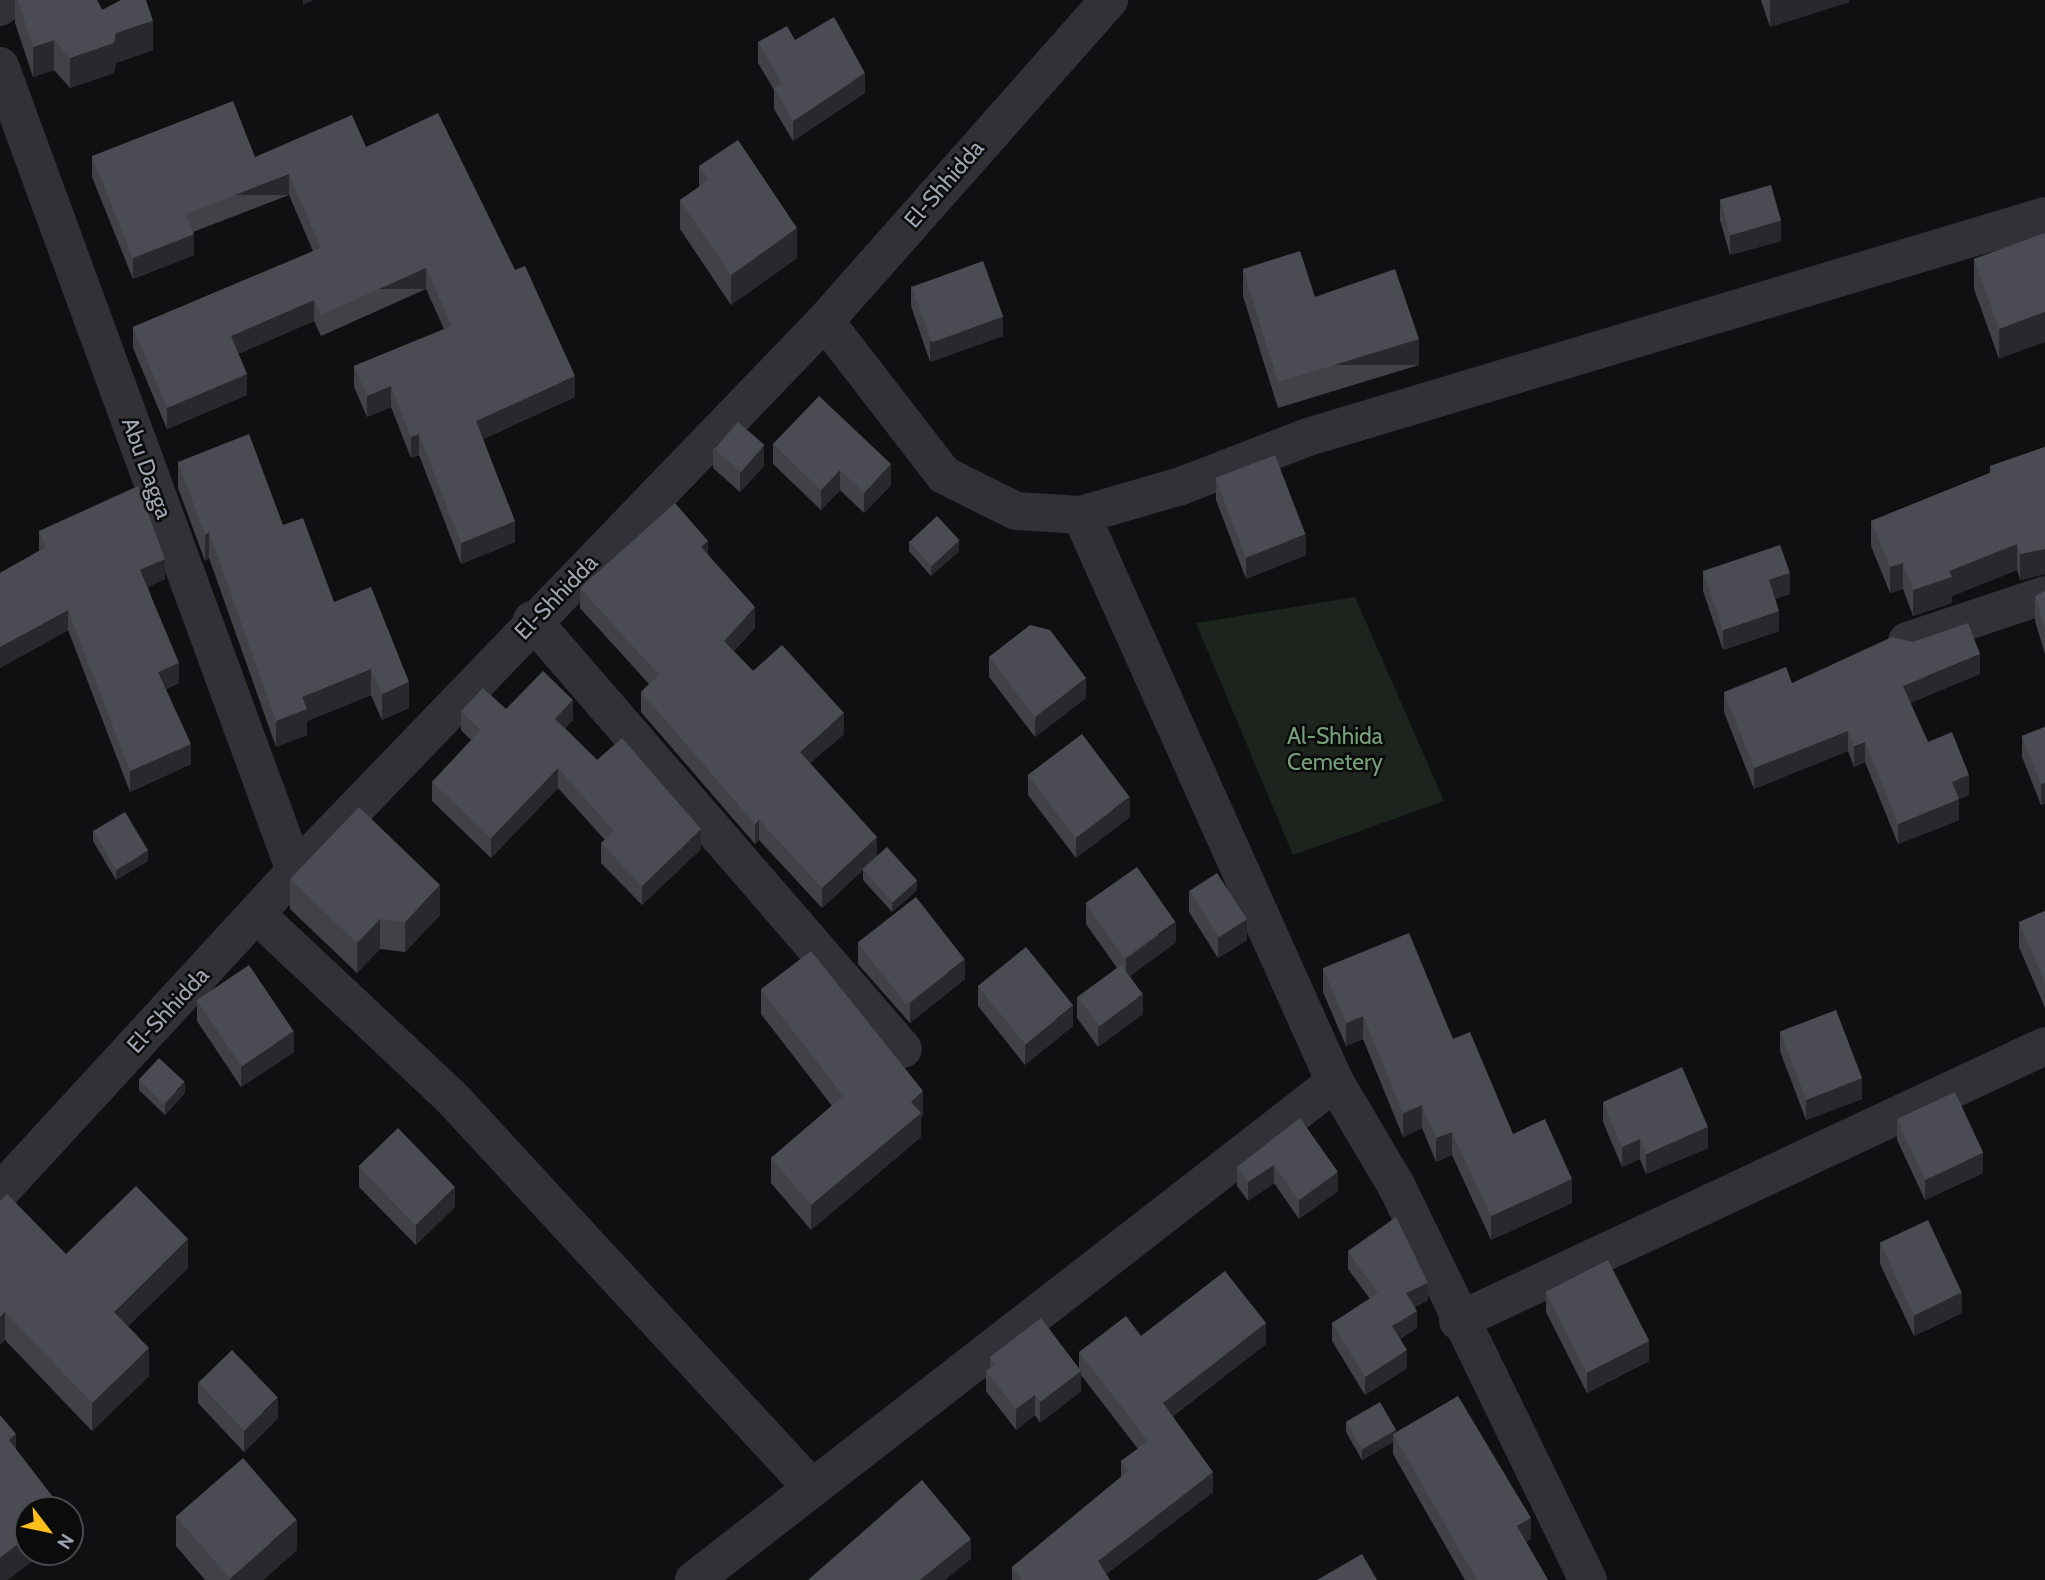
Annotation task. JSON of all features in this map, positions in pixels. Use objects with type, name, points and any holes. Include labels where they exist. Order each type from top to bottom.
[{"type":"street","points":[[0,8],[9,0]]},
{"type":"street","name":"El-Shhidda","points":[[0,1192],[295,871],[532,620],[825,321],[1109,0]]},
{"type":"street","name":"Abu Dagga","points":[[0,66],[295,871]]},
{"type":"street","points":[[825,321],[944,475],[1016,511],[1081,515],[1181,486],[1308,437],[2045,216]]},
{"type":"street","points":[[1081,515],[1335,1082],[1397,1187],[1458,1321],[1588,1580]]},
{"type":"street","points":[[1907,640],[2045,595]]},
{"type":"street","points":[[532,620],[903,1049]]},
{"type":"street","points":[[256,914],[452,1098],[811,1488]]},
{"type":"street","points":[[1458,1321],[2045,1046]]},
{"type":"street","points":[[694,1580],[1335,1082]]},
{"type":"green space","name":"Al-Shhida Cemetery","points":[[1355,597],[1444,801],[1293,855],[1196,623]]},
{"type":"building","points":[[18,0],[97,0],[102,10],[121,0],[146,0],[153,21],[116,33],[114,43],[70,58],[54,40],[33,47]]},
{"type":"building","points":[[834,17],[865,73],[793,121],[774,88],[782,84],[758,42],[787,26],[795,40]]},
{"type":"building","points":[[233,101],[255,157],[352,115],[366,147],[438,113],[515,270],[525,266],[575,376],[476,421],[515,521],[461,543],[419,434],[411,437],[391,386],[367,396],[354,366],[452,326],[426,268],[321,315],[314,300],[231,336],[247,374],[167,408],[133,327],[321,248],[289,174],[186,214],[194,234],[133,258],[92,156]]},
{"type":"building","points":[[738,140],[797,228],[731,275],[680,200],[709,180],[699,166]]},
{"type":"building","points":[[1771,185],[1781,221],[1730,235],[1720,200]]},
{"type":"building","points":[[2045,233],[2045,312],[1999,329],[1974,259]]},
{"type":"building","points":[[1300,251],[1315,297],[1395,269],[1419,339],[1278,382],[1243,269]]},
{"type":"building","points":[[983,261],[1003,316],[932,342],[912,287]]},
{"type":"building","points":[[819,396],[891,464],[864,493],[840,470],[821,490],[773,444]]},
{"type":"building","points":[[738,422],[764,445],[741,472],[714,449]]},
{"type":"building","points":[[249,434],[283,525],[303,518],[334,602],[371,587],[409,682],[382,694],[371,669],[302,697],[307,709],[276,721],[209,532],[205,535],[178,462]]},
{"type":"building","points":[[2045,447],[2045,549],[2020,554],[2017,544],[1949,571],[1952,577],[1913,590],[1903,563],[1890,567],[1871,521],[1992,472],[1990,466]]},
{"type":"building","points":[[1275,455],[1305,534],[1246,557],[1215,478]]},
{"type":"building","points":[[138,486],[165,559],[140,570],[179,663],[158,672],[191,744],[130,771],[68,610],[0,647],[0,573],[46,547],[39,531]]},
{"type":"building","points":[[675,503],[708,541],[701,547],[755,607],[724,641],[753,671],[782,645],[844,713],[800,752],[877,837],[822,888],[759,820],[755,824],[641,692],[659,675],[580,588]]},
{"type":"building","points":[[937,516],[960,540],[932,566],[909,542]]},
{"type":"building","points":[[1780,545],[1790,573],[1769,580],[1779,611],[1723,630],[1703,571]]},
{"type":"building","points":[[2045,591],[2045,628],[2035,596]]},
{"type":"building","points":[[1968,623],[1980,654],[1903,686],[1928,742],[1952,732],[1969,775],[1952,782],[1959,799],[1898,824],[1865,742],[1854,746],[1848,731],[1754,768],[1724,692],[1786,667],[1792,683],[1892,637],[1913,642]]},
{"type":"building","points":[[1030,625],[1050,630],[1086,678],[1035,717],[989,657]]},
{"type":"building","points":[[543,671],[573,700],[555,719],[597,760],[622,738],[701,829],[642,886],[601,843],[614,831],[558,768],[491,838],[432,782],[481,730],[461,711],[483,688],[506,709]]},
{"type":"building","points":[[2045,727],[2045,783],[2041,784],[2022,736]]},
{"type":"building","points":[[1082,734],[1130,797],[1075,838],[1028,775]]},
{"type":"building","points":[[359,807],[440,885],[405,922],[380,919],[357,943],[290,879]]},
{"type":"building","points":[[125,812],[148,851],[116,870],[93,831]]},
{"type":"building","points":[[887,847],[917,880],[893,903],[862,869]]},
{"type":"building","points":[[1137,867],[1175,922],[1124,958],[1085,903]]},
{"type":"building","points":[[1217,873],[1247,919],[1219,937],[1189,891]]},
{"type":"building","points":[[916,897],[965,959],[906,1005],[858,943]]},
{"type":"building","points":[[2045,911],[2045,983],[2019,922]]},
{"type":"building","points":[[1409,933],[1453,1039],[1470,1032],[1513,1134],[1545,1119],[1572,1179],[1491,1216],[1452,1132],[1436,1138],[1422,1105],[1403,1113],[1363,1016],[1346,1023],[1323,968]]},
{"type":"building","points":[[1026,947],[1073,1005],[1025,1044],[978,986]]},
{"type":"building","points":[[811,951],[923,1091],[911,1102],[921,1113],[811,1205],[771,1158],[843,1096],[761,989]]},
{"type":"building","points":[[249,965],[294,1031],[242,1067],[197,1000]]},
{"type":"building","points":[[1121,965],[1143,994],[1100,1026],[1078,997]]},
{"type":"building","points":[[1836,1010],[1862,1078],[1806,1100],[1780,1032]]},
{"type":"building","points":[[159,1058],[185,1082],[164,1104],[139,1080]]},
{"type":"building","points":[[1682,1067],[1708,1127],[1646,1154],[1640,1139],[1622,1147],[1603,1102]]},
{"type":"building","points":[[1955,1092],[1983,1153],[1925,1180],[1897,1119]]},
{"type":"building","points":[[1300,1118],[1338,1172],[1299,1200],[1274,1165],[1248,1182],[1237,1167]]},
{"type":"building","points":[[398,1128],[455,1187],[415,1225],[358,1166]]},
{"type":"building","points":[[136,1186],[188,1239],[114,1312],[149,1348],[92,1403],[5,1312],[0,1317],[0,1201],[7,1194],[66,1254]]},
{"type":"building","points":[[1396,1217],[1428,1283],[1406,1293],[1417,1311],[1392,1326],[1407,1350],[1365,1377],[1332,1323],[1378,1293],[1348,1251]]},
{"type":"building","points":[[1928,1220],[1962,1293],[1914,1315],[1880,1242]]},
{"type":"building","points":[[1608,1260],[1649,1341],[1587,1373],[1546,1292]]},
{"type":"building","points":[[1225,1271],[1266,1323],[1163,1403],[1213,1472],[1098,1561],[1110,1580],[1022,1580],[1012,1567],[1128,1471],[1121,1461],[1148,1441],[1079,1352],[1126,1316],[1141,1336]]},
{"type":"building","points":[[1041,1318],[1081,1371],[1040,1402],[1035,1395],[1016,1409],[986,1371],[995,1364],[990,1357]]},
{"type":"building","points":[[232,1350],[278,1397],[244,1430],[198,1383]]},
{"type":"building","points":[[1458,1396],[1531,1518],[1517,1526],[1548,1580],[1477,1580],[1393,1434]]},
{"type":"building","points":[[1380,1402],[1396,1430],[1362,1449],[1346,1422]]},
{"type":"building","points":[[0,1415],[16,1434],[9,1440],[52,1496],[14,1496],[14,1547],[0,1558]]},
{"type":"building","points":[[243,1458],[297,1520],[230,1578],[176,1516]]},
{"type":"building","points":[[922,1480],[971,1539],[920,1580],[808,1580]]},
{"type":"building","points":[[1362,1554],[1377,1580],[1317,1580]]}]
